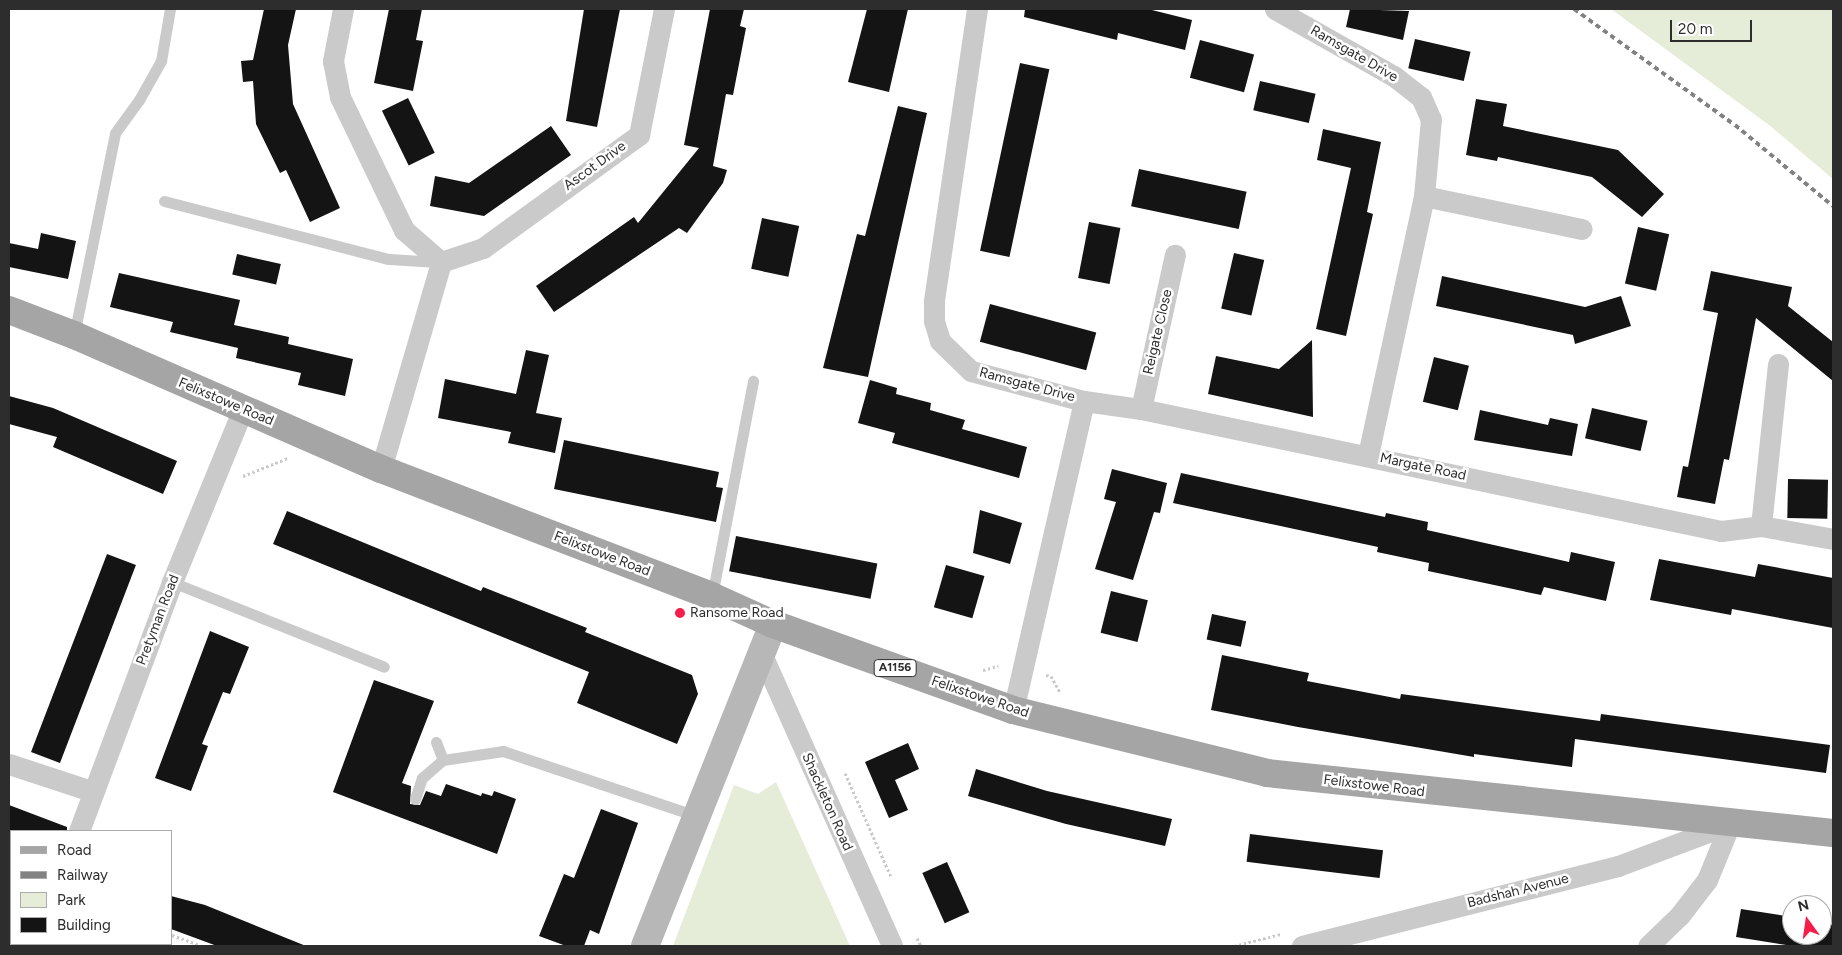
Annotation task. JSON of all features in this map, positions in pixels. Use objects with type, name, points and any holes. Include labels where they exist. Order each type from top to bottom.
[{"type":"main road","name":"Felixstowe Road","points":[[9,310],[74,335],[242,411],[382,469],[712,596],[773,624],[1013,710],[1267,773],[1730,824],[1833,833]]},
{"type":"street","points":[[343,9],[333,61],[340,97],[404,230],[441,262],[382,469]]},
{"type":"street","name":"Ascot Drive","points":[[441,262],[482,248],[639,135],[664,9]]},
{"type":"street","name":"Ramsgate Drive","points":[[977,9],[934,300],[936,328],[940,340],[953,357],[971,370],[1084,401],[1013,710]]},
{"type":"street","name":"Ramsgate Drive","points":[[1275,9],[1396,76],[1421,97],[1431,119],[1424,196],[1368,456]]},
{"type":"street","points":[[1424,196],[1582,229]]},
{"type":"street","name":"Reigate Close","points":[[1141,409],[1176,255]]},
{"type":"street","points":[[1761,526],[1778,364]]},
{"type":"street","name":"Margate Road","points":[[1084,401],[1141,409],[1722,531],[1761,526],[1833,539]]},
{"type":"street","name":"Pretyman Road","points":[[78,830],[172,582],[242,411]]},
{"type":"street","points":[[645,946],[696,816],[763,657],[773,624]]},
{"type":"street","name":"Shackleton Road","points":[[763,657],[892,946]]},
{"type":"street","points":[[9,764],[94,792]]},
{"type":"street","points":[[1648,946],[1680,915],[1707,880],[1730,824]]},
{"type":"street","name":"Badshah Avenue","points":[[1302,946],[1618,866],[1730,824]]},
{"type":"lane","points":[[74,335],[115,133],[140,100],[161,61],[170,9]]},
{"type":"lane","points":[[164,201],[389,259],[441,262]]},
{"type":"lane","points":[[712,596],[753,381]]},
{"type":"lane","points":[[172,582],[384,667]]},
{"type":"lane","points":[[436,742],[443,760]]},
{"type":"lane","points":[[414,799],[422,778],[443,760],[503,751],[515,753],[696,816]]},
{"type":"path","points":[[240,471],[236,478],[293,456],[285,454]]},
{"type":"path","points":[[846,773],[895,886]]},
{"type":"path","points":[[913,929],[921,946]]},
{"type":"path","points":[[172,935],[202,946]]},
{"type":"green space","points":[[1611,9],[1833,9],[1833,179],[1769,125]]},
{"type":"green space","points":[[776,782],[850,946],[673,946],[734,785],[758,794]]},
{"type":"building","points":[[264,9],[296,9],[288,45],[293,104],[340,208],[310,222],[286,170],[280,173],[256,124],[253,81],[243,82],[241,61],[253,60]]},
{"type":"building","points":[[389,9],[422,9],[416,40],[423,41],[413,91],[374,83]]},
{"type":"building","points":[[584,9],[620,9],[597,127],[566,121]]},
{"type":"building","points":[[710,9],[744,9],[740,26],[746,28],[733,95],[726,94],[713,166],[727,170],[723,183],[687,233],[679,228],[554,312],[536,286],[634,217],[638,223],[699,148],[684,145]]},
{"type":"building","points":[[867,9],[908,9],[889,92],[848,82]]},
{"type":"building","points":[[1025,9],[1148,9],[1192,20],[1185,50],[1118,33],[1117,40],[1024,17]]},
{"type":"building","points":[[1350,9],[1409,11],[1403,40],[1346,27]]},
{"type":"building","points":[[1415,39],[1471,52],[1464,81],[1408,68]]},
{"type":"building","points":[[1200,40],[1254,54],[1244,92],[1190,78]]},
{"type":"building","points":[[1020,63],[1049,69],[1009,257],[980,251]]},
{"type":"building","points":[[1260,81],[1316,94],[1309,123],[1253,110]]},
{"type":"building","points":[[408,98],[435,153],[409,166],[382,111]]},
{"type":"building","points":[[1476,99],[1507,104],[1503,126],[1618,150],[1664,194],[1642,217],[1592,177],[1498,157],[1497,161],[1466,155]]},
{"type":"building","points":[[898,106],[927,113],[868,377],[823,368],[857,234],[865,236]]},
{"type":"building","points":[[551,126],[571,155],[484,216],[430,206],[435,176],[469,183]]},
{"type":"building","points":[[1323,129],[1381,142],[1367,212],[1373,214],[1346,336],[1316,329],[1351,168],[1317,160]]},
{"type":"building","points":[[1139,169],[1247,192],[1239,229],[1131,206]]},
{"type":"building","points":[[762,218],[799,226],[788,277],[751,269]]},
{"type":"building","points":[[1089,222],[1120,228],[1110,284],[1078,278]]},
{"type":"building","points":[[1638,227],[1669,234],[1656,291],[1625,284]]},
{"type":"building","points":[[41,233],[76,241],[68,279],[9,267],[9,243],[38,249]]},
{"type":"building","points":[[1234,253],[1264,260],[1251,316],[1221,309]]},
{"type":"building","points":[[237,254],[281,264],[276,285],[232,274]]},
{"type":"building","points":[[1711,271],[1792,287],[1788,306],[1833,342],[1833,381],[1756,318],[1729,460],[1724,459],[1715,504],[1677,497],[1683,466],[1688,467],[1718,313],[1703,310]]},
{"type":"building","points":[[119,273],[240,300],[234,325],[289,337],[288,344],[353,359],[345,396],[298,385],[301,373],[236,358],[238,348],[170,332],[173,322],[110,307]]},
{"type":"building","points":[[1442,276],[1585,307],[1621,296],[1631,326],[1575,344],[1573,335],[1436,306]]},
{"type":"building","points":[[990,304],[1096,332],[1086,370],[980,342]]},
{"type":"building","points":[[1312,340],[1313,417],[1208,394],[1216,356],[1279,369]]},
{"type":"building","points":[[526,350],[549,355],[536,413],[562,418],[555,453],[508,443],[511,432],[438,418],[445,379],[516,394]]},
{"type":"building","points":[[1434,357],[1469,366],[1458,410],[1423,402]]},
{"type":"building","points":[[870,380],[897,388],[896,394],[931,403],[930,410],[965,420],[962,429],[1027,447],[1019,478],[892,443],[895,433],[858,423]]},
{"type":"building","points":[[9,396],[53,408],[177,461],[163,494],[53,447],[57,437],[9,424]]},
{"type":"building","points":[[1592,408],[1648,421],[1641,451],[1585,438]]},
{"type":"building","points":[[1480,410],[1548,425],[1550,418],[1578,424],[1572,456],[1474,440]]},
{"type":"building","points":[[564,440],[719,472],[716,487],[723,488],[716,522],[554,489]]},
{"type":"building","points":[[1112,469],[1167,483],[1160,513],[1154,512],[1133,580],[1095,569],[1116,502],[1104,499]]},
{"type":"building","points":[[1181,473],[1385,517],[1386,513],[1428,522],[1427,530],[1569,562],[1571,552],[1615,562],[1606,601],[1544,587],[1541,595],[1428,571],[1429,563],[1377,552],[1378,547],[1173,503]]},
{"type":"building","points":[[1788,479],[1828,480],[1827,519],[1787,518]]},
{"type":"building","points":[[980,510],[1022,523],[1010,564],[973,553]]},
{"type":"building","points":[[287,511],[481,591],[483,587],[587,628],[585,632],[692,675],[698,694],[677,744],[577,703],[589,672],[273,544]]},
{"type":"building","points":[[736,536],[877,563],[870,599],[729,571]]},
{"type":"building","points":[[107,554],[136,565],[60,763],[31,752]]},
{"type":"building","points":[[1659,559],[1755,577],[1758,564],[1833,578],[1833,628],[1732,609],[1731,615],[1650,600]]},
{"type":"building","points":[[946,565],[984,576],[972,618],[934,607]]},
{"type":"building","points":[[1111,591],[1148,600],[1137,642],[1101,633]]},
{"type":"building","points":[[1212,614],[1246,621],[1241,647],[1207,639]]},
{"type":"building","points":[[210,631],[249,647],[230,694],[223,692],[202,744],[208,746],[191,791],[155,778]]},
{"type":"building","points":[[1222,655],[1309,673],[1307,681],[1400,699],[1401,694],[1600,721],[1601,714],[1830,745],[1826,773],[1575,739],[1572,767],[1474,754],[1474,757],[1298,727],[1211,710]]},
{"type":"building","points":[[374,680],[434,701],[402,783],[411,786],[410,804],[420,805],[426,791],[441,796],[446,784],[481,796],[482,793],[492,796],[494,791],[516,799],[497,854],[333,792]]},
{"type":"building","points":[[908,743],[919,769],[895,780],[908,810],[889,818],[865,762]]},
{"type":"building","points":[[976,769],[1047,791],[1172,819],[1165,846],[1066,824],[968,796]]},
{"type":"building","points":[[9,805],[67,827],[67,830],[9,831]]},
{"type":"building","points":[[601,809],[638,823],[599,934],[590,930],[584,946],[566,946],[539,936],[564,874],[574,878]]},
{"type":"building","points":[[1250,834],[1383,850],[1380,878],[1247,862]]},
{"type":"building","points":[[947,862],[969,912],[945,923],[922,873]]},
{"type":"building","points":[[172,896],[205,905],[306,946],[217,946],[172,929]]},
{"type":"building","points":[[1741,909],[1782,915],[1782,944],[1736,937]]},
{"type":"building","points":[[1833,925],[1833,946],[1787,945],[1832,945]]},
{"type":"railway","points":[[1574,9],[1735,125],[1833,206]]},
{"type":"place","name":"Ransome Road","points":[[680,613]]}]
